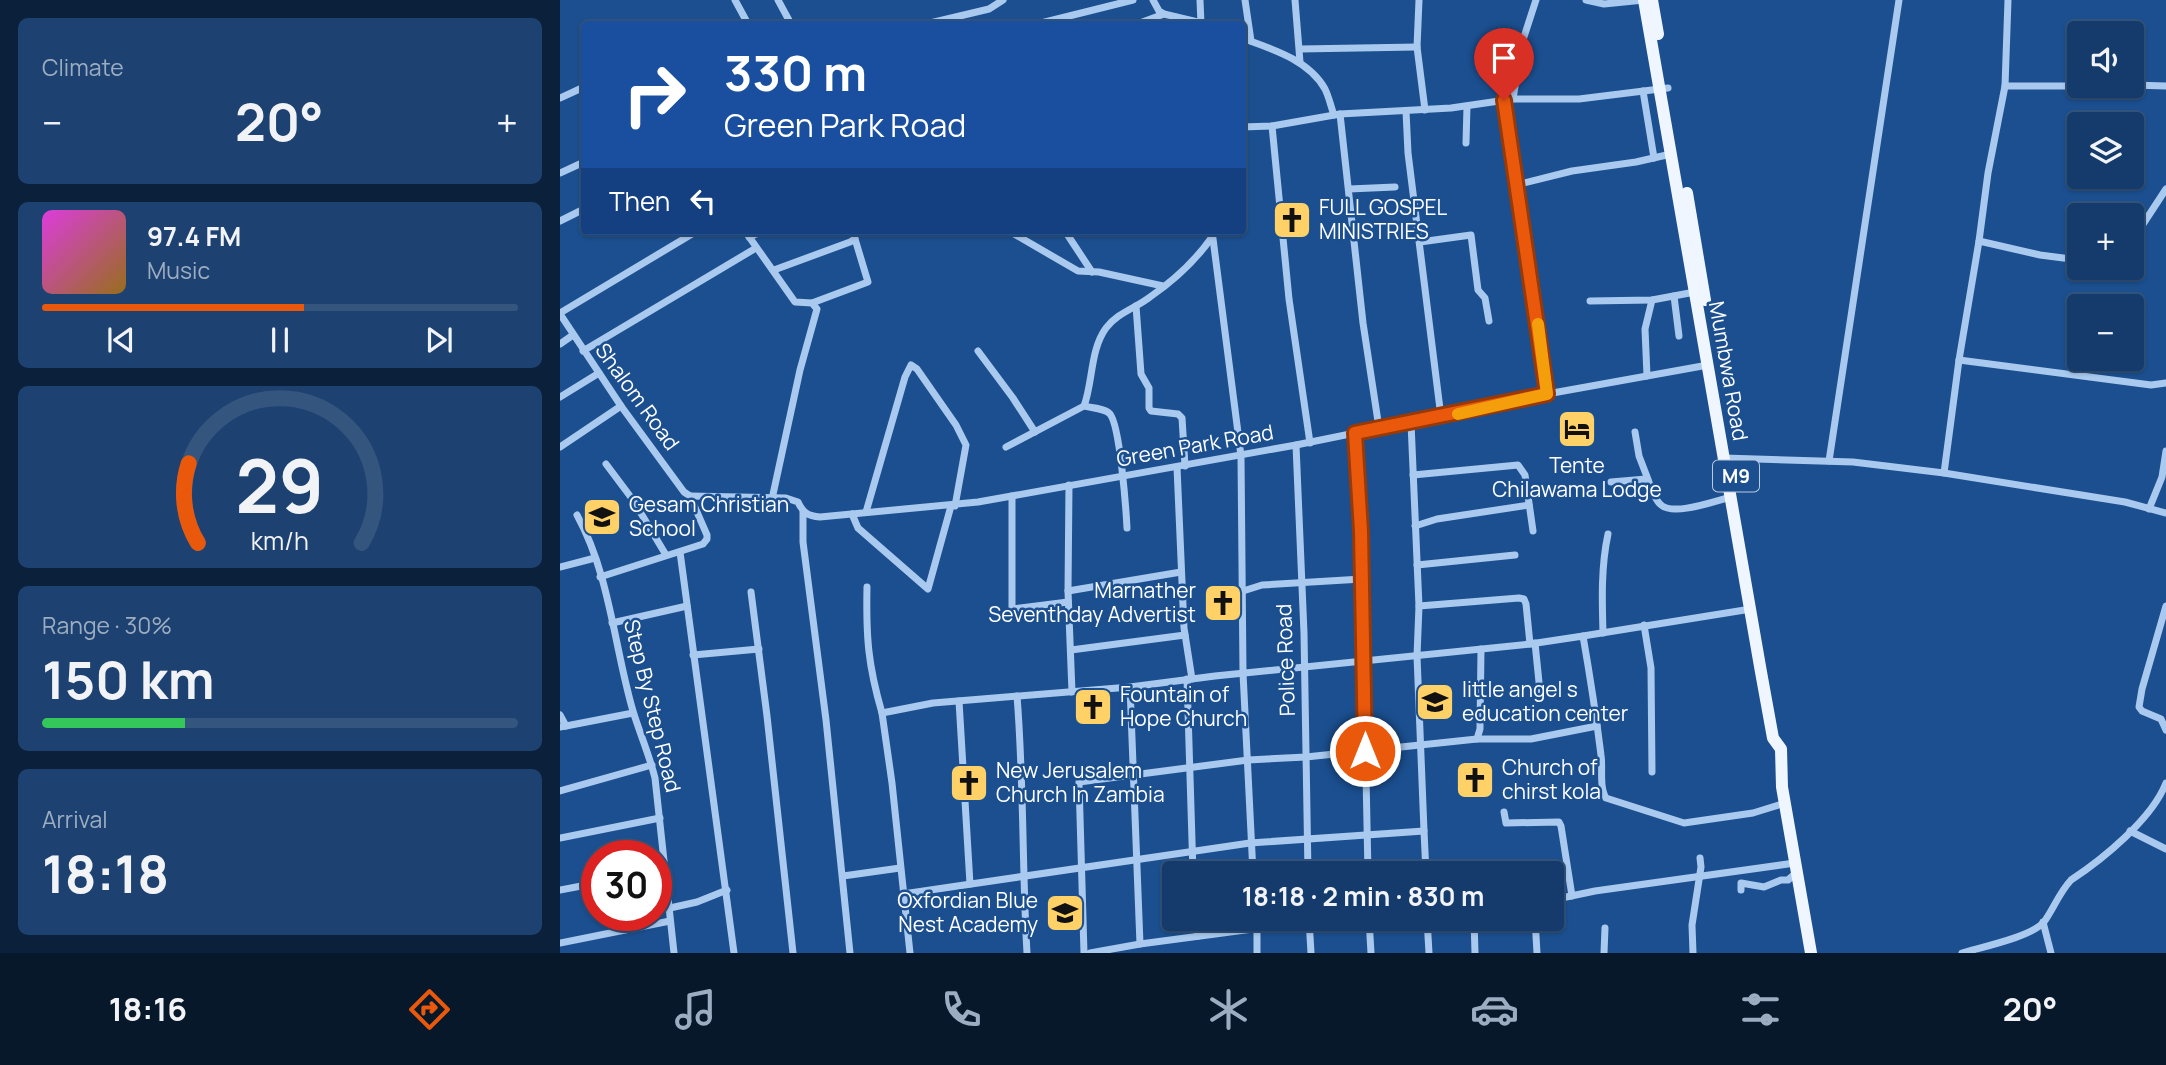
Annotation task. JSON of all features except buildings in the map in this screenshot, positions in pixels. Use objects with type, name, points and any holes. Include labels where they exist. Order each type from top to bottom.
[{"type":"main road","name":"Mumbwa Road","points":[[1644,0],[1664,88],[1818,953]]},
{"type":"main road","name":"Mumbwa Road","points":[[1653,0],[1671,154],[1699,291],[1708,365],[1728,458],[1732,497],[1741,531],[1773,738],[1781,749],[1785,803],[1811,953]]},
{"type":"street","points":[[735,0],[746,21]]},
{"type":"street","points":[[778,0],[789,21]]},
{"type":"street","points":[[939,21],[989,9],[1003,0]]},
{"type":"street","points":[[1048,21],[1133,0]]},
{"type":"street","points":[[1153,0],[1164,13],[1192,21]]},
{"type":"street","points":[[1200,0],[1202,21]]},
{"type":"street","points":[[1245,0],[1247,39],[1300,62],[1318,78],[1337,115],[1349,188],[1363,323],[1380,428]]},
{"type":"street","points":[[1295,0],[1300,62]]},
{"type":"street","points":[[1419,0],[1417,47],[1425,110]]},
{"type":"street","points":[[1513,99],[1522,43],[1536,0]]},
{"type":"street","points":[[1586,0],[1604,4],[1644,0]]},
{"type":"street","points":[[1829,461],[1899,0]]},
{"type":"street","points":[[1944,473],[1987,173],[2005,86],[2008,0]]},
{"type":"street","points":[[1144,21],[1164,13]]},
{"type":"street","points":[[1300,49],[1417,47]]},
{"type":"street","points":[[2144,85],[2166,86]]},
{"type":"street","points":[[2005,86],[2067,86]]},
{"type":"street","points":[[560,98],[581,88]]},
{"type":"street","points":[[1246,127],[1272,126],[1337,115],[1425,110],[1513,99],[1579,99],[1664,88]]},
{"type":"street","points":[[1643,91],[1654,158]]},
{"type":"street","points":[[1504,100],[1547,394]]},
{"type":"street","points":[[1466,143],[1467,106]]},
{"type":"street","points":[[1406,111],[1408,153],[1441,417]]},
{"type":"street","points":[[1272,126],[1289,299],[1310,443]]},
{"type":"street","points":[[1516,185],[1572,171],[1671,154]]},
{"type":"street","points":[[560,173],[581,163]]},
{"type":"street","points":[[1349,188],[1395,187]]},
{"type":"street","points":[[2144,223],[2166,189]]},
{"type":"street","points":[[560,221],[581,210]]},
{"type":"street","points":[[561,317],[691,235]]},
{"type":"street","points":[[748,235],[795,302],[812,303],[868,282],[854,235],[774,270]]},
{"type":"street","points":[[1016,235],[1078,271],[1163,286]]},
{"type":"street","points":[[1070,235],[1092,272]]},
{"type":"street","points":[[1084,406],[1104,331],[1117,317],[1163,286],[1201,251],[1212,235]]},
{"type":"street","points":[[1213,235],[1241,456],[1243,673],[1252,861]]},
{"type":"street","points":[[1420,242],[1471,235],[1478,289],[1485,298],[1489,321]]},
{"type":"street","points":[[1979,241],[2067,258]]},
{"type":"street","points":[[583,351],[756,248]]},
{"type":"street","points":[[1590,301],[1652,300],[1699,291]]},
{"type":"street","points":[[1674,296],[1679,336]]},
{"type":"street","points":[[1647,376],[1645,329],[1652,300]]},
{"type":"street","points":[[772,499],[797,383],[817,309],[812,303]]},
{"type":"street","points":[[1136,306],[1141,374],[1149,388],[1149,408],[1152,411],[1178,414],[1182,418],[1181,572],[1189,679],[1192,861]]},
{"type":"street","name":"Shalom Road","points":[[561,317],[621,406],[684,492],[690,496],[707,539],[703,544],[680,552]]},
{"type":"street","points":[[560,344],[573,335]]},
{"type":"street","points":[[978,351],[1035,432]]},
{"type":"street","points":[[1959,360],[2151,385],[2166,384]]},
{"type":"street","points":[[852,514],[858,528],[928,589],[953,506],[966,445],[956,425],[917,369],[911,365],[905,377],[866,512]]},
{"type":"street","name":"Green Park Road","points":[[690,496],[786,499],[797,502],[803,512],[810,516],[820,517],[953,506],[1241,456],[1547,394],[1708,365]]},
{"type":"street","points":[[560,397],[598,373]]},
{"type":"street","points":[[560,447],[621,406]]},
{"type":"street","points":[[1006,447],[1084,406],[1109,413],[1123,477],[1127,528]]},
{"type":"street","points":[[1411,423],[1425,861]]},
{"type":"street","points":[[1636,432],[1639,456],[1660,504],[1668,509],[1678,510],[1732,497]]},
{"type":"street","points":[[1355,433],[1362,579],[1368,861]]},
{"type":"street","name":"Police Road","points":[[1296,445],[1308,861]]},
{"type":"street","points":[[2149,509],[2162,477],[2166,451]]},
{"type":"street","points":[[1728,458],[1829,461],[1944,473],[2036,486],[2166,513]]},
{"type":"street","points":[[606,464],[633,500],[666,555]]},
{"type":"street","points":[[1413,475],[1518,465],[1525,475],[1533,531]]},
{"type":"street","points":[[1611,482],[1643,478],[1649,482]]},
{"type":"street","points":[[1069,485],[1068,602],[1072,692]]},
{"type":"street","points":[[1012,496],[1012,610],[1068,602]]},
{"type":"street","points":[[1415,526],[1437,519],[1529,505]]},
{"type":"street","points":[[803,512],[803,542],[850,953]]},
{"type":"street","name":"Step By Step Road","points":[[577,515],[587,532],[595,558],[633,713],[652,765],[662,840]]},
{"type":"street","points":[[1604,633],[1602,586],[1608,534]]},
{"type":"street","points":[[600,577],[680,552],[734,953]]},
{"type":"street","points":[[1417,565],[1516,555]]},
{"type":"street","points":[[560,567],[595,558]]},
{"type":"street","points":[[1068,591],[1181,572]]},
{"type":"street","points":[[1244,591],[1262,584],[1362,579]]},
{"type":"street","points":[[867,587],[866,639],[882,713],[892,783],[910,953]]},
{"type":"street","points":[[751,592],[793,953]]},
{"type":"street","points":[[1419,606],[1524,599],[1540,692]]},
{"type":"street","points":[[612,623],[687,606]]},
{"type":"street","points":[[2166,606],[2139,707],[2161,719],[2166,730]]},
{"type":"street","points":[[882,713],[933,703],[1129,687],[1533,644],[1751,609]]},
{"type":"street","points":[[1644,625],[1651,668],[1653,772]]},
{"type":"street","points":[[1071,650],[1185,635]]},
{"type":"street","points":[[1583,636],[1598,726],[1602,790],[1606,798],[1684,823],[1753,813],[1785,803]]},
{"type":"street","points":[[693,655],[758,649]]},
{"type":"street","points":[[1477,739],[1480,729],[1480,649]]},
{"type":"street","points":[[1129,687],[1140,944]]},
{"type":"street","points":[[1017,696],[1023,769],[1023,875],[1027,953]]},
{"type":"street","points":[[959,701],[970,884]]},
{"type":"street","points":[[560,715],[563,727],[633,713]]},
{"type":"street","points":[[1084,953],[1079,782],[1248,761],[1477,739],[1531,739],[1598,726]]},
{"type":"street","points":[[560,791],[652,765]]},
{"type":"street","points":[[1962,953],[2022,935],[2043,922],[2062,889],[2149,814],[2161,797],[2166,783]]},
{"type":"street","points":[[1504,812],[1506,823],[1559,822],[1572,896]]},
{"type":"street","points":[[560,838],[660,818]]},
{"type":"street","points":[[903,894],[1250,843],[1424,831]]},
{"type":"street","points":[[2130,831],[2166,849]]},
{"type":"street","points":[[1693,953],[1692,925],[1700,877],[1700,858]]},
{"type":"street","points":[[843,876],[900,868]]},
{"type":"street","points":[[1564,898],[1700,877],[1796,868]]},
{"type":"street","points":[[1741,890],[1741,883],[1764,887],[1788,880],[1796,868]]},
{"type":"street","points":[[560,890],[581,886]]},
{"type":"street","points":[[672,908],[697,902],[727,890]]},
{"type":"street","points":[[2043,922],[2051,953]]},
{"type":"street","points":[[1604,953],[1605,928]]},
{"type":"street","points":[[560,943],[620,931]]},
{"type":"street","name":"Step By Step Road","points":[[671,931],[674,953]]},
{"type":"street","points":[[1198,931],[1198,936]]},
{"type":"street","points":[[1090,953],[1235,931]]},
{"type":"street","points":[[1257,931],[1257,953]]},
{"type":"street","points":[[1310,931],[1311,953]]},
{"type":"street","points":[[1370,931],[1371,953]]},
{"type":"street","points":[[1428,931],[1429,953]]},
{"type":"street","points":[[1474,931],[1475,953]]},
{"type":"street","points":[[1536,931],[1537,953]]},
{"type":"slow traffic","points":[[1458,414],[1547,394],[1538,324]]},
{"type":"place","name":"FULL GOSPEL MINISTRIES","points":[[1292,220]]},
{"type":"place","name":"Tente Chilawama Lodge","points":[[1577,429]]},
{"type":"place","name":"Gesam Christian School","points":[[602,517]]},
{"type":"place","name":"Marnather Seventhday Advertist","points":[[1223,603]]},
{"type":"place","name":"little angel s education center","points":[[1435,702]]},
{"type":"place","name":"Fountain of Hope Church","points":[[1093,707]]},
{"type":"place","name":"Church of chirst kola","points":[[1475,780]]},
{"type":"place","name":"New Jerusalem Church In Zambia","points":[[969,783]]},
{"type":"place","name":"Oxfordian Blue Nest Academy","points":[[1065,913]]},
{"type":"route","points":[[1365,751],[1361,531],[1355,433],[1547,394],[1504,100]]}]
